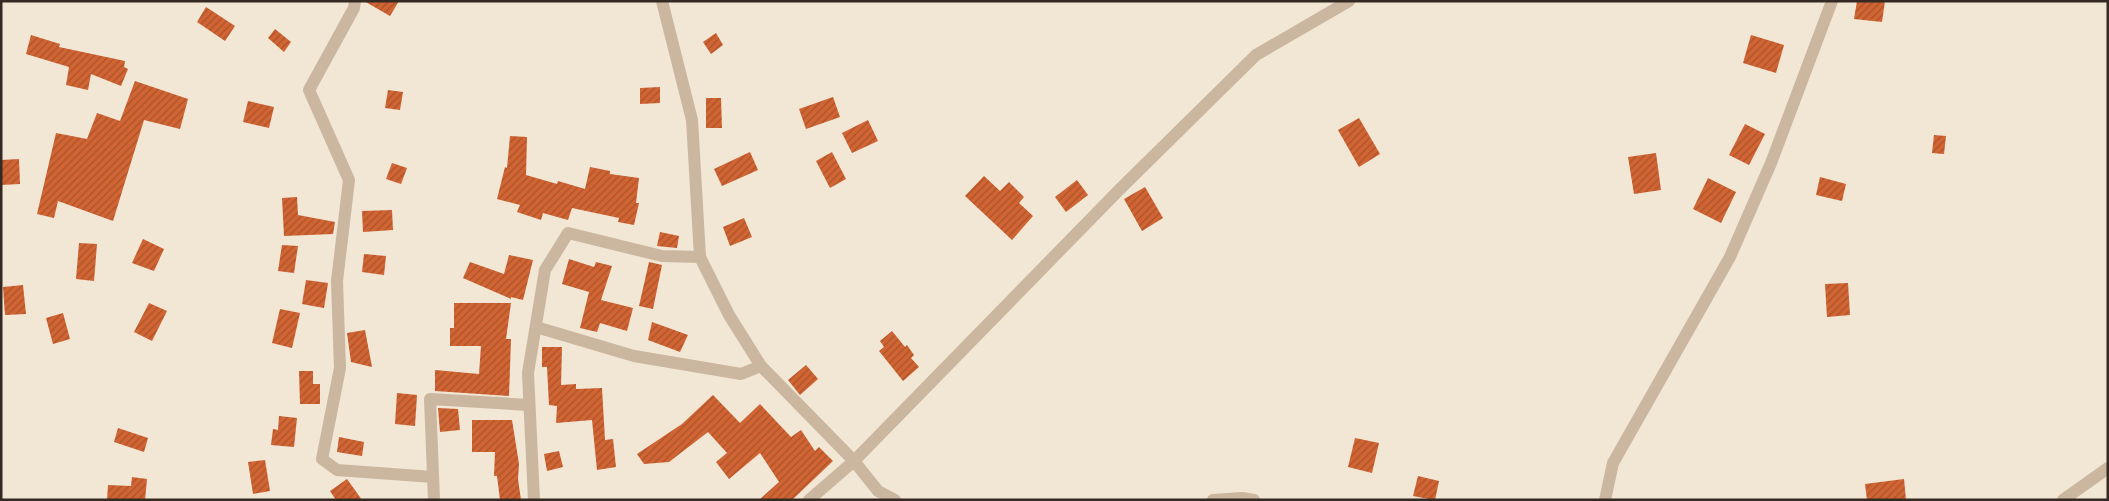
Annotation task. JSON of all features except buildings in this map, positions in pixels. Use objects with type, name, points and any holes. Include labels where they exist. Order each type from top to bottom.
[{"type":"street","points":[[355,1],[354,8],[309,90],[348,180],[337,280],[340,368],[322,459],[337,470],[433,477]]},
{"type":"street","points":[[662,1],[692,120],[700,257],[729,315],[762,366],[788,396],[854,461],[878,490],[895,500]]},
{"type":"street","points":[[809,500],[854,461],[1120,189],[1256,55],[1349,1]]},
{"type":"street","points":[[1605,500],[1613,463],[1730,257],[1772,163],[1832,1]]},
{"type":"street","points":[[534,500],[528,373],[545,270],[568,233],[662,256],[700,257]]},
{"type":"street","points":[[536,327],[634,356],[740,374],[762,366]]},
{"type":"street","points":[[434,500],[430,399],[529,404]]},
{"type":"street","points":[[2063,500],[2108,468]]},
{"type":"street","points":[[1213,500],[1242,498],[1254,500]]}]
